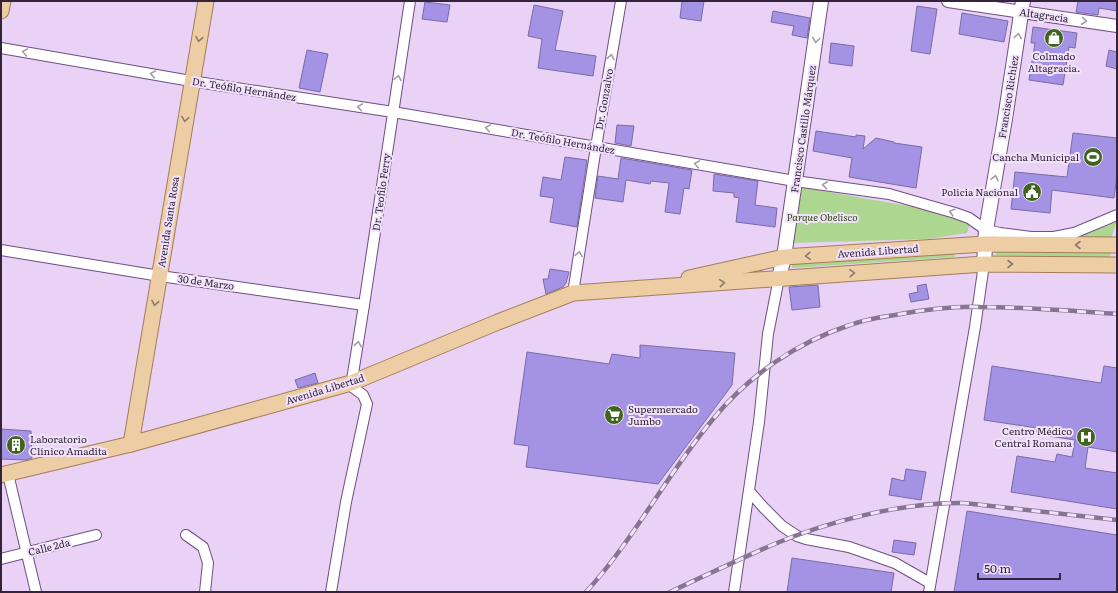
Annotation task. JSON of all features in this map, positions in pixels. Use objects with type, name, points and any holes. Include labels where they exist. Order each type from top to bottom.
[{"type":"main road","points":[[1,11],[3,1]]},
{"type":"main road","name":"Avenida Santa Rosa","points":[[131,444],[160,276],[191,81],[206,1]]},
{"type":"main road","name":"Francisco Castillo Márquez","points":[[779,278],[784,257],[821,1]]},
{"type":"main road","name":"Francisco Richiez","points":[[984,264],[985,237],[1022,7]]},
{"type":"main road","name":"Avenida Libertad","points":[[642,288],[784,257],[985,237],[1117,245]]},
{"type":"main road","name":"Avenida Libertad","points":[[4,474],[131,444],[351,383],[498,322],[573,293],[984,264],[1117,265]]},
{"type":"street","name":"Dr. Teofilo Ferry","points":[[351,383],[410,1]]},
{"type":"street","name":"Dr. Gonzalvo","points":[[573,293],[621,1]]},
{"type":"street","name":"Altagracia","points":[[948,1],[1022,7],[1117,26]]},
{"type":"street","name":"Dr. Teófilo Hernández","points":[[1,48],[191,81],[393,112],[795,181],[889,194],[969,218],[985,237],[1054,237],[1074,233],[1117,215]]},
{"type":"street","name":"30 de Marzo","points":[[1,250],[160,276],[364,305]]},
{"type":"street","points":[[749,491],[782,526],[796,536],[849,547],[895,563],[930,588],[975,327],[984,264]]},
{"type":"street","points":[[734,592],[759,422],[768,334],[779,278]]},
{"type":"street","points":[[331,592],[346,502],[367,404],[364,396],[351,387],[351,383]]},
{"type":"street","points":[[4,474],[28,552],[36,592]]},
{"type":"street","name":"Calle 2da","points":[[1,559],[96,535]]},
{"type":"street","points":[[186,535],[203,547],[208,563],[205,592]]},
{"type":"green space","name":"Parque Obelisco","points":[[800,187],[954,214],[970,223],[967,233],[928,239],[792,243]]},
{"type":"green space","points":[[1117,220],[1111,239],[1075,236]]},
{"type":"green space","points":[[996,242],[1111,246],[1110,262],[996,255]]},
{"type":"green space","points":[[953,245],[955,257],[792,268],[792,254]]},
{"type":"building","points":[[682,1],[704,1],[701,21],[680,18]]},
{"type":"building","points":[[1078,1],[1117,1],[1117,11],[1099,8],[1098,15],[1076,12]]},
{"type":"building","points":[[425,2],[450,5],[447,22],[422,19]]},
{"type":"building","points":[[534,5],[563,11],[555,50],[596,56],[593,76],[538,68],[542,39],[528,36]]},
{"type":"building","points":[[917,6],[937,9],[930,54],[911,51]]},
{"type":"building","points":[[773,11],[810,18],[807,38],[792,35],[794,26],[771,22]]},
{"type":"building","points":[[962,13],[1008,21],[1004,42],[959,34]]},
{"type":"building","points":[[1033,27],[1077,33],[1075,48],[1069,47],[1063,85],[1029,80],[1035,43],[1031,43]]},
{"type":"building","points":[[831,43],[854,46],[852,66],[829,63]]},
{"type":"building","points":[[307,50],[328,54],[320,92],[299,88]]},
{"type":"building","points":[[1109,50],[1117,52],[1117,69],[1106,66]]},
{"type":"building","points":[[617,125],[634,126],[631,146],[615,143]]},
{"type":"building","points":[[816,131],[856,137],[856,135],[865,136],[863,149],[876,138],[894,143],[922,147],[916,188],[849,177],[852,158],[813,151]]},
{"type":"building","name":"Cancha Municipal","points":[[1073,133],[1117,138],[1117,176],[1114,198],[1052,190],[1050,213],[1011,209],[1015,172],[1067,177]]},
{"type":"building","points":[[565,157],[587,160],[577,227],[550,222],[554,198],[540,196],[543,177],[561,180]]},
{"type":"building","points":[[621,158],[692,170],[689,189],[684,188],[680,214],[665,212],[669,183],[651,181],[650,184],[626,180],[623,202],[595,198],[598,176],[618,179]]},
{"type":"building","points":[[714,174],[758,181],[755,205],[777,208],[775,227],[736,222],[739,198],[734,197],[734,193],[713,191]]},
{"type":"building","points":[[550,269],[569,272],[566,283],[563,287],[546,294],[543,279],[548,279]]},
{"type":"building","points":[[926,284],[929,299],[911,302],[909,294],[918,292],[917,286]]},
{"type":"building","points":[[818,285],[820,307],[792,310],[789,287]]},
{"type":"building","name":"Supermercado Jumbo","points":[[640,345],[735,353],[732,385],[658,484],[526,467],[529,446],[514,444],[527,352],[609,364],[612,354],[640,358]]},
{"type":"building","name":"Centro Médico Central Romana","points":[[992,366],[1101,383],[1104,366],[1117,368],[1117,452],[1088,447],[1085,468],[1117,473],[1117,509],[1011,492],[1017,456],[1055,462],[1057,454],[1072,457],[1075,440],[1036,434],[1037,428],[984,420]]},
{"type":"building","points":[[315,373],[318,383],[298,388],[295,380]]},
{"type":"building","name":"Laboratorio Clínico Amadita","points":[[1,429],[31,431],[32,458],[26,460],[1,459]]},
{"type":"building","points":[[906,469],[926,472],[921,500],[889,495],[892,478],[904,481]]},
{"type":"building","points":[[967,511],[1117,535],[1117,592],[954,592]]},
{"type":"building","points":[[894,540],[916,543],[914,555],[892,552]]},
{"type":"building","points":[[792,558],[894,573],[891,592],[787,592]]},
{"type":"railway","points":[[586,592],[620,550],[697,439],[728,402],[759,374],[793,351],[812,341],[831,332],[866,320],[948,308],[969,307],[1048,309],[1117,314]]},
{"type":"railway","points":[[670,592],[794,536],[842,521],[891,510],[916,506],[964,503],[1117,520]]},
{"type":"place","name":"Colmado Altagracia.","points":[[1054,38]]},
{"type":"place","name":"Cancha Municipal","points":[[1093,157]]},
{"type":"place","name":"Policia Nacional","points":[[1032,192]]},
{"type":"place","name":"Supermercado Jumbo","points":[[614,415]]},
{"type":"place","name":"Centro Médico Central Romana","points":[[1086,437]]},
{"type":"place","name":"Laboratorio Clínico Amadita","points":[[16,445]]}]
